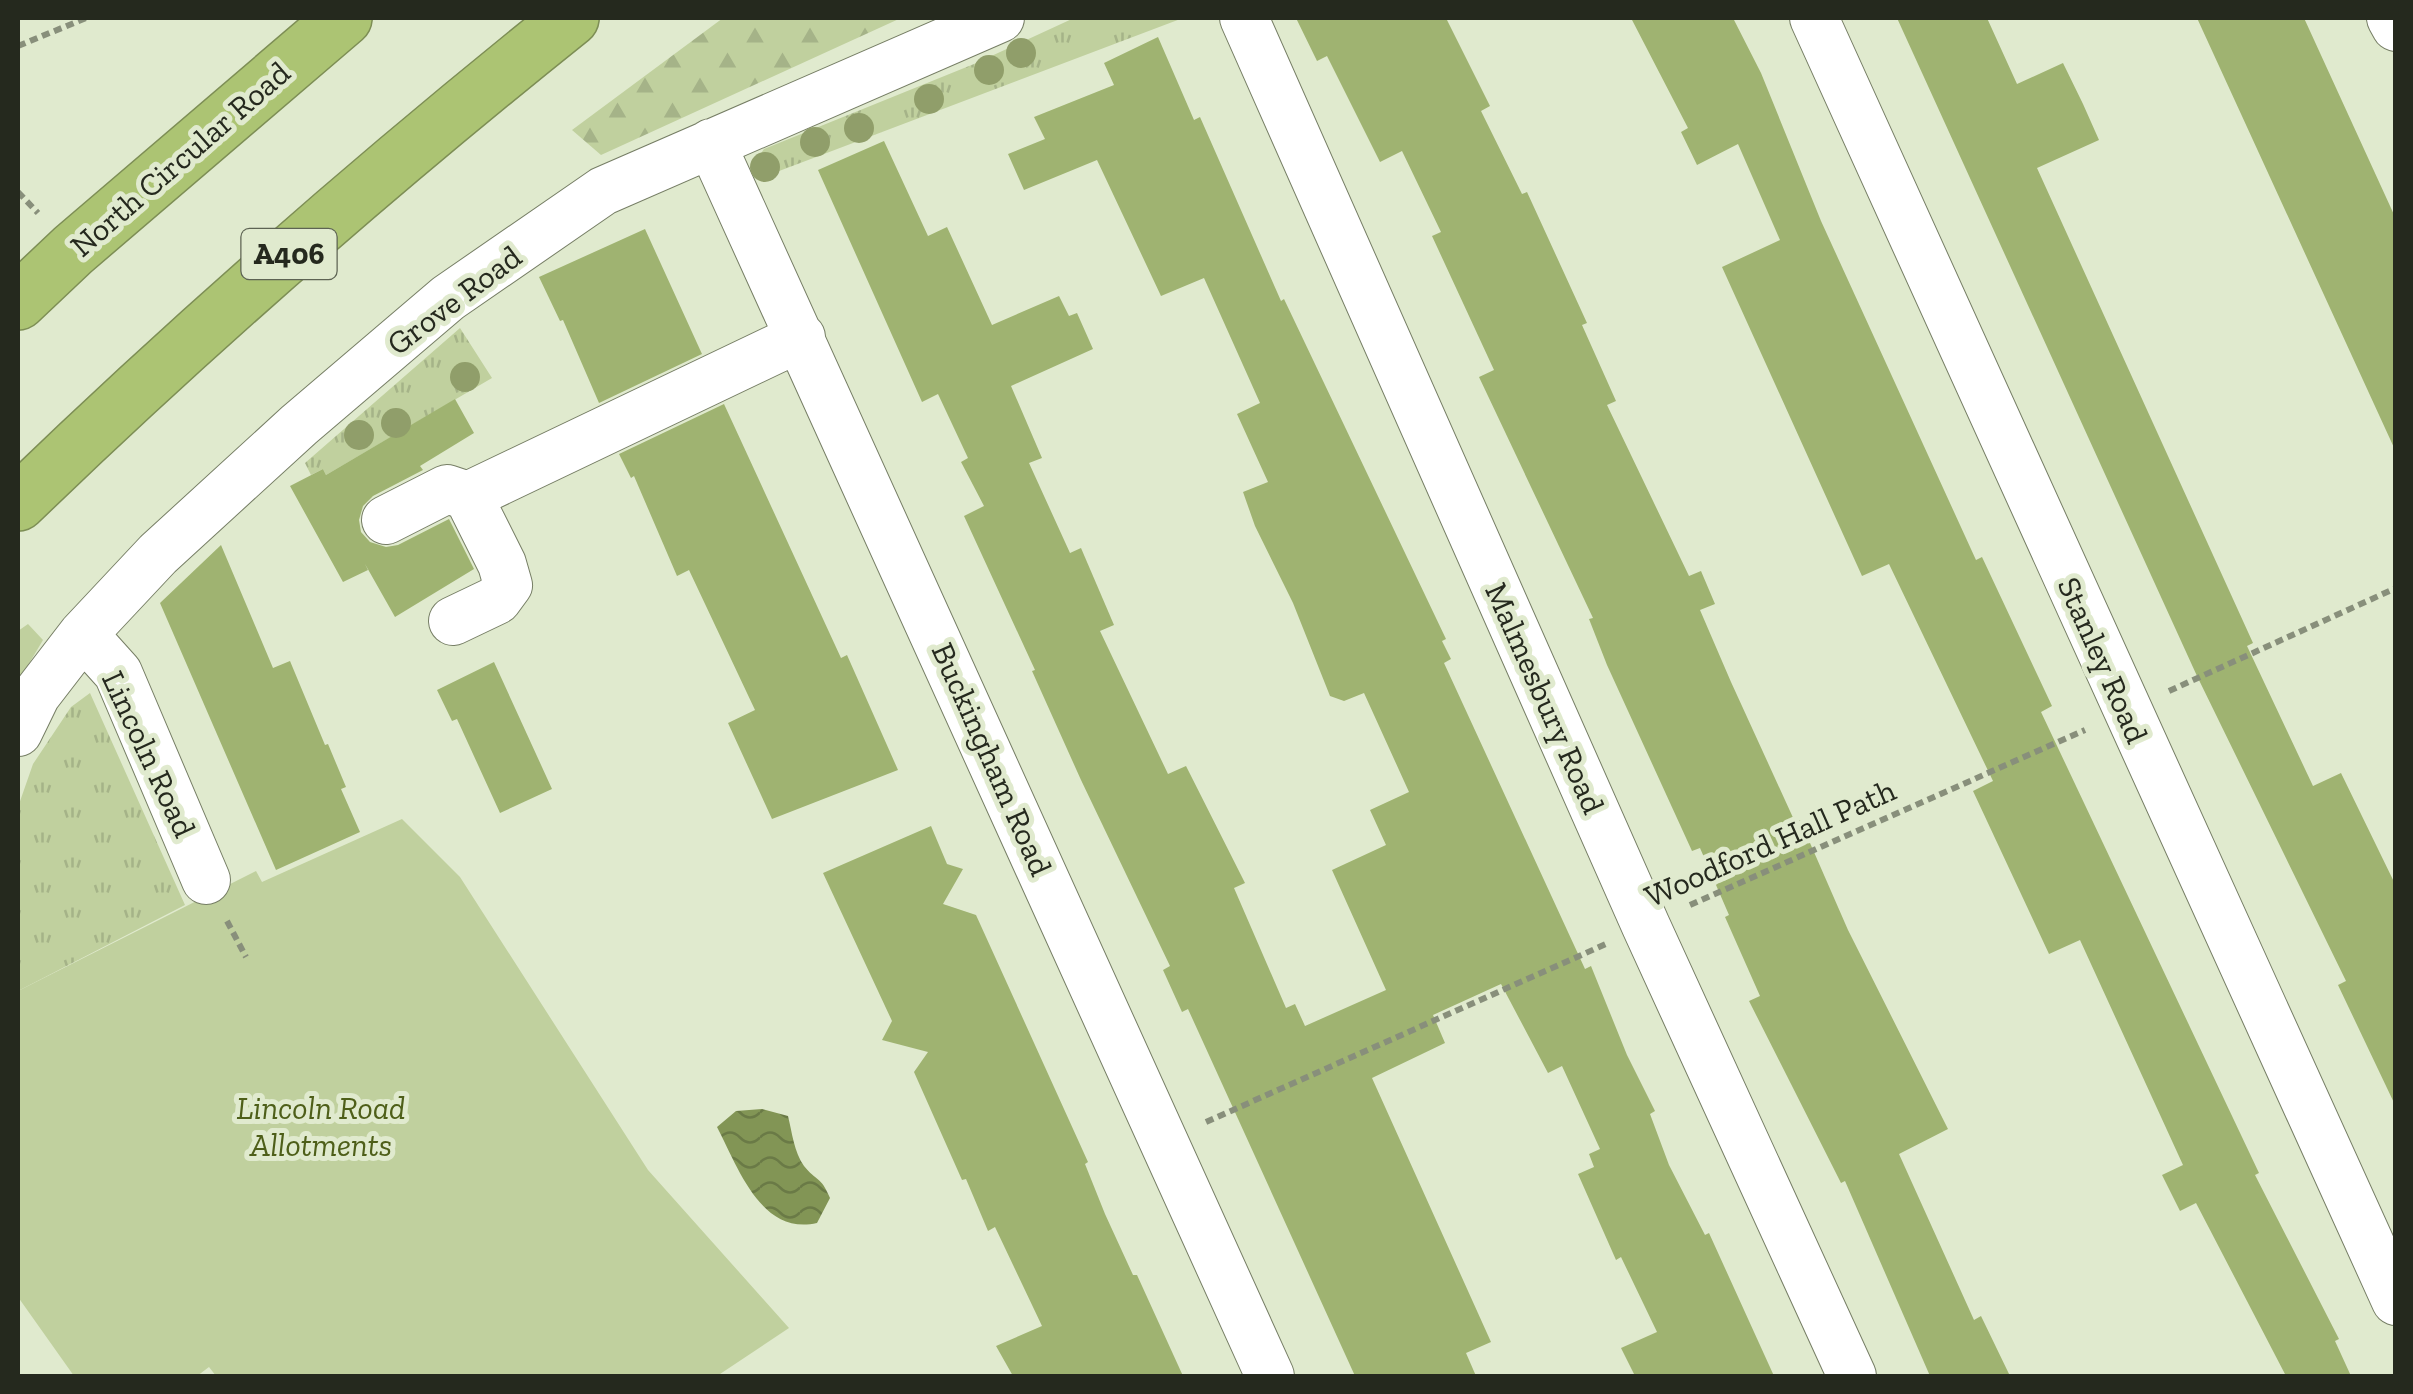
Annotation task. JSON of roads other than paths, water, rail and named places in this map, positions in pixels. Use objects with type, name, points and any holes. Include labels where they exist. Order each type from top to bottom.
[{"type":"highway","name":"North Circular Road","points":[[18,302],[73,250],[344,18]]},
{"type":"highway","name":"A406","points":[[18,503],[418,140],[571,18]]},
{"type":"street","name":"Grove Road","points":[[18,732],[36,696],[83,634],[172,541],[299,425],[448,298],[603,191],[1000,18]]},
{"type":"street","name":"Malmesbury Road","points":[[1244,18],[1646,926],[1852,1376]]},
{"type":"street","name":"Stanley Road","points":[[1814,18],[2396,1301]]},
{"type":"street","points":[[2391,18],[2396,27]]},
{"type":"street","name":"Buckingham Road","points":[[711,143],[1270,1376]]},
{"type":"street","points":[[386,520],[447,490],[468,496],[801,337]]},
{"type":"street","points":[[453,621],[498,600],[508,585],[502,564],[468,496]]},
{"type":"street","name":"Lincoln Road","points":[[83,634],[118,672],[206,880]]},
{"type":"water","points":[[762,1109],[788,1116],[801,1160],[827,1191],[830,1198],[817,1223],[797,1224],[766,1209],[743,1178],[717,1127],[736,1111]]},
{"type":"park label","name":"Lincoln Road Allotments","points":[[321,1126]]}]
